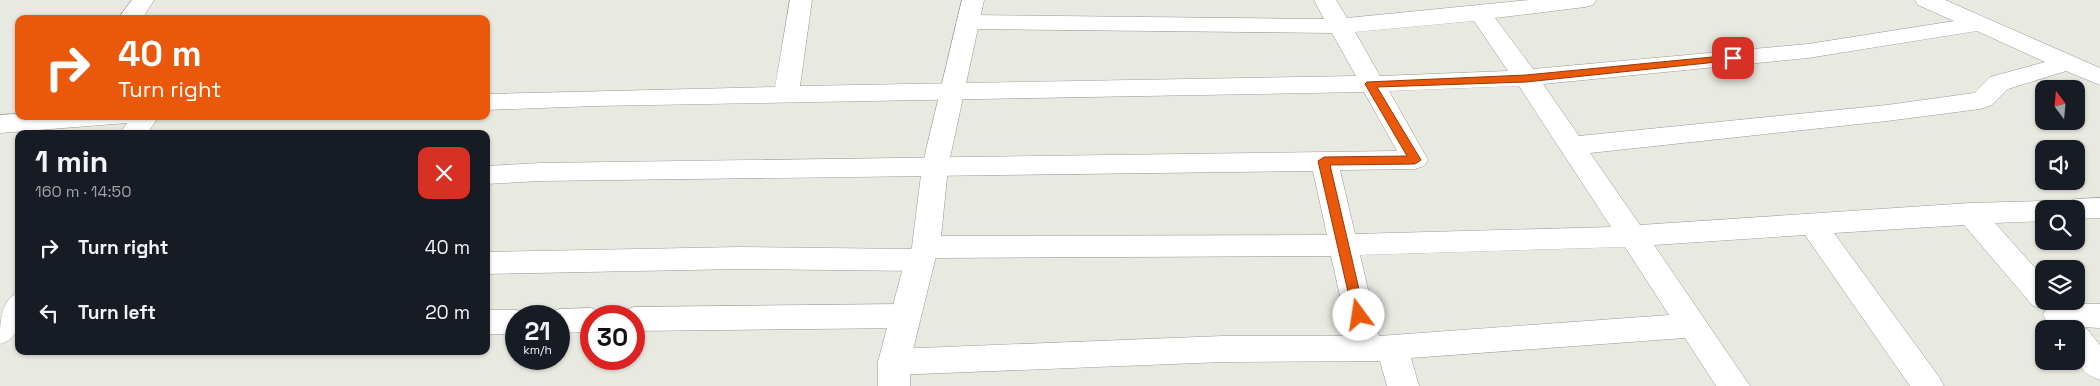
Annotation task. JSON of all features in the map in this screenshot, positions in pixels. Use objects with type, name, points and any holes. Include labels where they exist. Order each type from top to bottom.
[{"type":"street","points":[[786,96],[801,0]]},
{"type":"street","points":[[490,175],[1415,160],[1370,84],[1325,0]]},
{"type":"street","points":[[1585,0],[1474,7],[1339,26],[971,11],[935,167],[923,254],[905,316],[894,374],[1223,349],[1379,348],[1693,325]]},
{"type":"street","points":[[1926,0],[2100,77]]},
{"type":"street","points":[[1474,7],[1526,78],[1734,386]]},
{"type":"street","points":[[490,102],[1370,84],[1526,78],[1808,50],[1979,24]]},
{"type":"street","points":[[1572,146],[1887,113],[1980,101],[1987,99],[1993,86],[1999,82],[2067,63]]},
{"type":"street","points":[[0,124],[62,120]]},
{"type":"street","points":[[1324,161],[1342,246],[1379,348],[1403,386]]},
{"type":"street","points":[[2085,209],[2100,208]]},
{"type":"street","points":[[490,263],[1342,246],[1633,236],[2035,211]]},
{"type":"street","points":[[1970,214],[2059,316],[2100,367]]},
{"type":"street","points":[[1812,224],[1928,386]]},
{"type":"street","points":[[0,332],[15,310]]},
{"type":"street","points":[[645,319],[905,316]]},
{"type":"street","points":[[2059,316],[2100,316]]},
{"type":"street","points":[[490,322],[505,322]]},
{"type":"street","points":[[0,332],[15,331]]},
{"type":"route","points":[[1359,315],[1324,161],[1415,160],[1370,84],[1526,78],[1733,58]]}]
